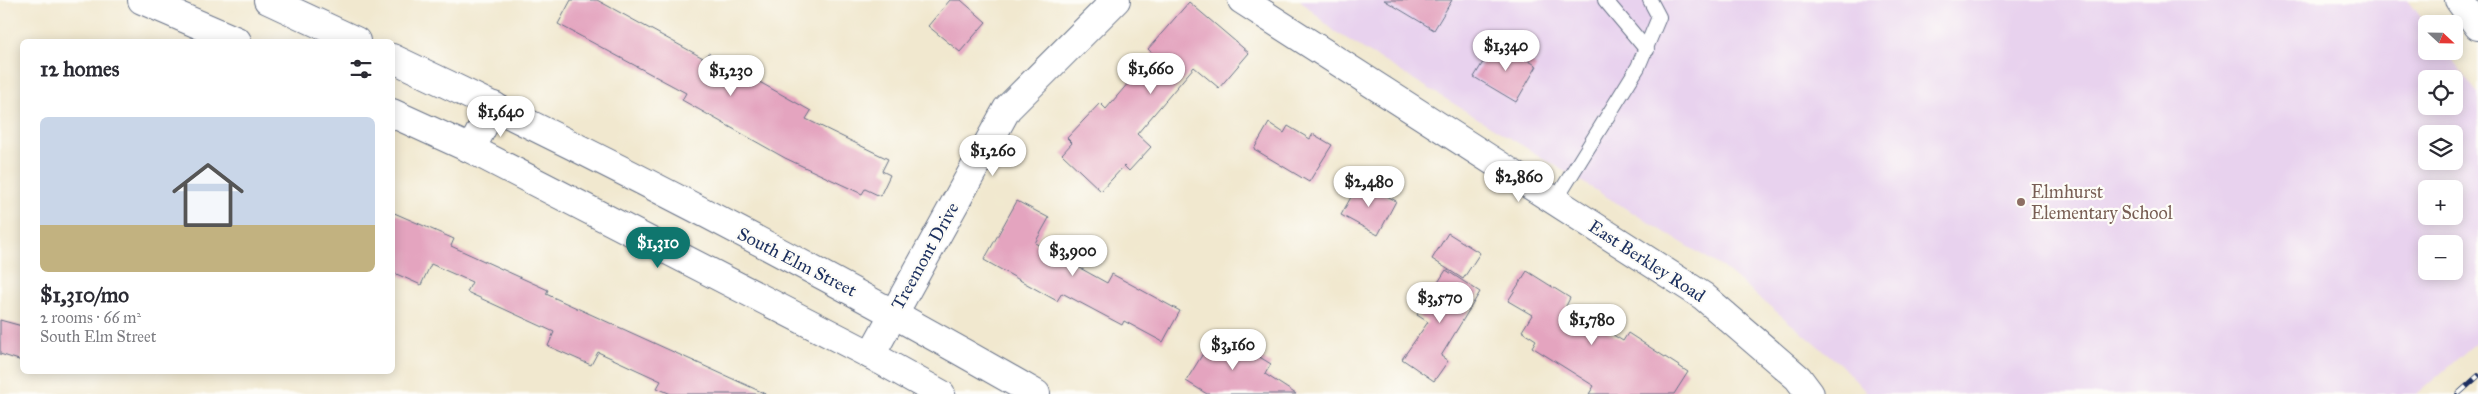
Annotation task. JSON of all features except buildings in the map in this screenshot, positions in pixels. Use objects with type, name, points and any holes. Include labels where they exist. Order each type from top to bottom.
[{"type":"street","points":[[142,0],[174,6],[233,39]]},
{"type":"street","points":[[268,0],[352,39]]},
{"type":"street","name":"Treemont Drive","points":[[871,355],[1007,109],[1116,0]]},
{"type":"street","name":"East Berkley Road","points":[[1242,0],[1703,296],[1798,378],[1810,394]]},
{"type":"street","points":[[2458,0],[2478,26]]},
{"type":"street","name":"South Elm Street","points":[[395,59],[494,106],[894,312],[1036,394]]},
{"type":"street","points":[[471,149],[494,106]]},
{"type":"street","points":[[395,114],[471,149],[871,355],[941,394]]},
{"type":"lane","points":[[1605,0],[1647,50]]},
{"type":"lane","points":[[1555,201],[1647,50],[1659,17],[1650,0]]},
{"type":"shaded area","name":"Elmhurst Elementary School","points":[[1300,0],[2408,0],[2419,15],[2418,60],[2453,60],[2460,70],[2418,70],[2418,115],[2463,115],[2463,74],[2478,94],[2478,341],[2417,394],[1868,394],[1840,364],[1722,267],[1334,31]]},
{"type":"railway","points":[[2458,394],[2478,376]]},
{"type":"place","name":"Elmhurst Elementary School","points":[[2021,202]]}]
